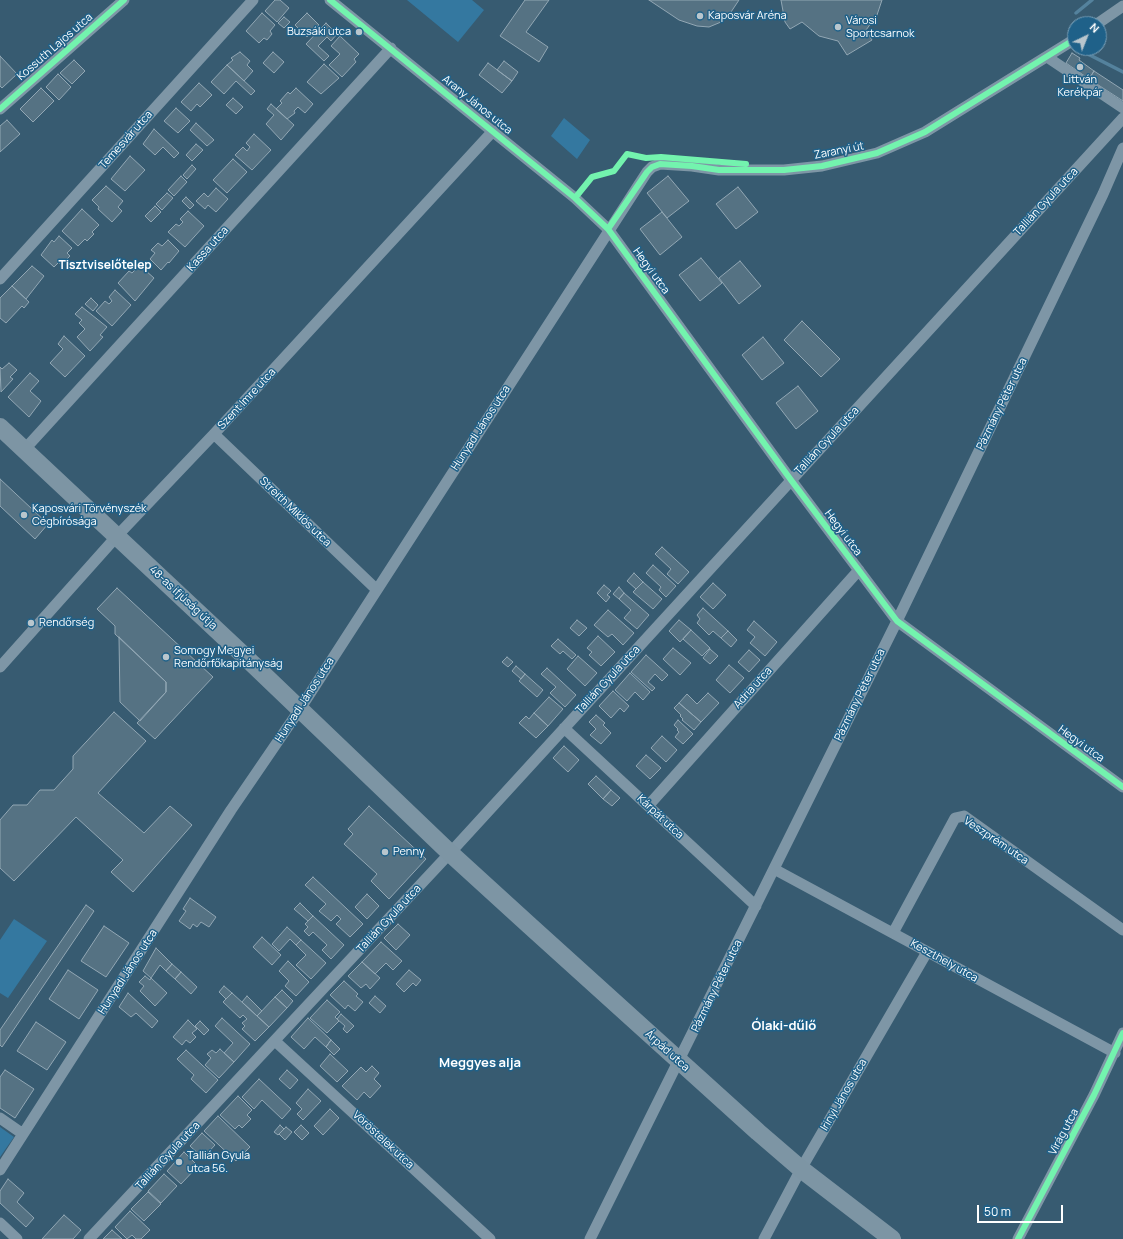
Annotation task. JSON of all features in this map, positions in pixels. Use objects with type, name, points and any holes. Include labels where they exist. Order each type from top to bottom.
[{"type":"main road","name":"48-as ifjúság útja","points":[[0,427],[300,709],[450,853]]},
{"type":"main road","name":"Árpád utca","points":[[450,853],[679,1061],[801,1169],[892,1239]]},
{"type":"street","name":"Kossuth Lajos utca","points":[[0,109],[124,0]]},
{"type":"street","name":"Temesvár utca","points":[[0,279],[253,0]]},
{"type":"street","name":"Arany János utca","points":[[330,0],[392,48],[575,198],[608,229]]},
{"type":"street","points":[[1107,17],[1123,6]]},
{"type":"street","name":"Zaranyi út","points":[[608,229],[652,167],[660,164],[726,170],[784,170],[822,166],[862,157],[900,144],[925,132],[1067,44]]},
{"type":"street","name":"Kassa utca","points":[[24,450],[392,48]]},
{"type":"street","points":[[1047,57],[1123,108]]},
{"type":"street","name":"Tallián Gyula utca","points":[[89,1239],[450,853],[1123,118]]},
{"type":"street","name":"Szent Imre utca","points":[[0,667],[117,536],[214,434],[493,131]]},
{"type":"street","name":"Pázmány Péter utca","points":[[590,1239],[897,621],[1103,194],[1123,148]]},
{"type":"street","name":"Hegyi utca","points":[[608,229],[791,480],[897,621],[1123,787]]},
{"type":"street","name":"Hunyadi János utca","points":[[0,1170],[231,810],[300,709],[377,590],[608,229]]},
{"type":"street","name":"Streith Miklós utca","points":[[214,434],[377,590]]},
{"type":"street","name":"Adria utca","points":[[648,806],[859,570]]},
{"type":"street","name":"Kárpát utca","points":[[564,728],[756,906]]},
{"type":"street","name":"Veszprém utca","points":[[893,933],[956,818],[964,816],[1123,930]]},
{"type":"street","name":"Keszthely utca","points":[[774,869],[1115,1053]]},
{"type":"street","name":"Irinyi János utca","points":[[764,1239],[801,1169],[926,952]]},
{"type":"street","name":"Virág utca","points":[[1018,1239],[1115,1053],[1123,1033]]},
{"type":"street","name":"Vöröstelek utca","points":[[275,1041],[490,1239]]},
{"type":"street","points":[[0,1118],[23,1134]]},
{"type":"street","points":[[0,1223],[17,1239]]},
{"type":"shaded area","points":[[407,0],[472,0],[484,10],[458,42]]},
{"type":"shaded area","points":[[564,118],[590,140],[577,159],[551,136]]},
{"type":"shaded area","points":[[14,919],[47,941],[8,998],[0,993],[0,940]]},
{"type":"shaded area","points":[[0,1127],[14,1137],[0,1157]]},
{"type":"building","points":[[275,0],[280,0],[289,8],[277,22],[265,11]]},
{"type":"building","points":[[525,0],[549,0],[526,32],[548,47],[539,62],[500,36]]},
{"type":"building","name":"Kaposvár Aréna","points":[[649,0],[739,0],[731,12],[721,22],[709,27],[697,26],[679,20]]},
{"type":"building","name":"Városi Sportcsarnok","points":[[781,0],[882,0],[877,15],[866,30],[872,40],[847,55],[838,41],[819,36],[802,22],[790,29],[785,22]]},
{"type":"building","points":[[262,13],[275,25],[270,31],[272,34],[267,40],[264,38],[259,43],[246,31]]},
{"type":"building","points":[[307,13],[319,25],[307,37],[295,25]]},
{"type":"building","points":[[284,17],[290,22],[284,28],[278,23]]},
{"type":"building","points":[[326,23],[337,34],[331,41],[327,37],[318,46],[329,56],[324,61],[306,44]]},
{"type":"building","points":[[340,36],[359,54],[354,59],[356,62],[342,77],[329,65],[340,54],[331,46]]},
{"type":"building","points":[[240,52],[250,61],[247,65],[253,71],[244,81],[227,65],[233,60],[231,58]]},
{"type":"building","points":[[273,52],[284,62],[274,73],[263,63]]},
{"type":"building","points":[[0,56],[17,74],[2,88],[0,86]]},
{"type":"building","name":"Littván Kerékpár","points":[[1070,56],[1077,56],[1080,58],[1079,60],[1094,71],[1089,79],[1066,63]]},
{"type":"building","points":[[74,60],[85,71],[72,84],[60,73]]},
{"type":"building","points":[[504,61],[518,72],[512,81],[497,70]]},
{"type":"building","points":[[488,63],[512,81],[502,93],[479,75]]},
{"type":"building","points":[[324,64],[339,78],[321,94],[307,82]]},
{"type":"building","points":[[227,65],[255,91],[251,95],[236,81],[224,94],[211,82]]},
{"type":"building","points":[[1094,71],[1123,90],[1123,101],[1089,79]]},
{"type":"building","points":[[58,74],[71,87],[59,100],[46,87]]},
{"type":"building","points":[[199,83],[212,95],[200,107],[197,104],[191,111],[181,102]]},
{"type":"building","points":[[41,88],[54,101],[33,122],[20,109]]},
{"type":"building","points":[[296,88],[313,104],[305,113],[298,107],[294,111],[295,113],[287,119],[276,109],[282,103],[280,101],[288,92],[290,94]]},
{"type":"building","points":[[233,98],[243,107],[236,114],[226,105]]},
{"type":"building","points":[[271,104],[294,125],[281,140],[266,124],[274,115],[267,109]]},
{"type":"building","points":[[176,108],[190,121],[178,133],[164,121]]},
{"type":"building","points":[[7,120],[20,134],[0,152],[0,126]]},
{"type":"building","points":[[196,123],[214,140],[207,146],[190,130]]},
{"type":"building","points":[[154,129],[179,153],[174,158],[163,147],[155,155],[143,144]]},
{"type":"building","points":[[254,134],[271,150],[252,170],[235,155],[243,147],[247,151],[250,147],[246,143]]},
{"type":"building","points":[[196,144],[203,150],[192,161],[186,155]]},
{"type":"building","points":[[130,156],[145,170],[125,191],[111,179]]},
{"type":"building","points":[[233,159],[247,172],[227,193],[213,180]]},
{"type":"building","points":[[192,165],[196,169],[187,179],[183,175]]},
{"type":"building","points":[[181,176],[187,182],[174,196],[168,190]]},
{"type":"building","points":[[668,176],[689,201],[667,218],[647,193]]},
{"type":"building","points":[[106,186],[123,201],[118,207],[122,211],[112,222],[98,209],[99,207],[92,200]]},
{"type":"building","points":[[738,187],[758,212],[736,229],[716,204]]},
{"type":"building","points":[[216,188],[228,199],[216,212],[208,205],[205,209],[196,201],[204,193],[208,197]]},
{"type":"building","points":[[167,193],[173,198],[162,210],[156,204]]},
{"type":"building","points":[[186,197],[194,205],[190,209],[182,201]]},
{"type":"building","points":[[155,206],[161,212],[151,222],[145,216]]},
{"type":"building","points":[[82,209],[99,225],[92,232],[94,234],[87,241],[85,239],[78,246],[62,231]]},
{"type":"building","points":[[188,211],[204,226],[185,247],[168,232],[176,224],[179,226],[183,222],[180,219]]},
{"type":"building","points":[[662,212],[682,237],[660,255],[640,229]]},
{"type":"building","points":[[59,236],[72,248],[67,253],[70,256],[61,265],[59,262],[54,267],[41,255],[52,240],[54,242]]},
{"type":"building","points":[[168,240],[179,251],[161,270],[150,259],[155,253],[151,250],[158,243],[162,246]]},
{"type":"building","points":[[701,258],[722,283],[700,301],[679,275]]},
{"type":"building","points":[[740,261],[761,286],[739,304],[719,278]]},
{"type":"building","points":[[137,263],[154,278],[135,301],[118,283],[129,271],[132,273],[135,270],[132,268]]},
{"type":"building","points":[[32,266],[44,276],[26,299],[12,286]]},
{"type":"building","points":[[12,286],[29,302],[24,308],[22,306],[6,323],[0,318],[0,298]]},
{"type":"building","points":[[115,290],[131,305],[112,326],[96,311],[105,301],[109,304],[112,301],[109,297]]},
{"type":"building","points":[[91,298],[98,305],[93,311],[85,304]]},
{"type":"building","points":[[82,307],[107,327],[100,335],[103,337],[90,351],[77,337],[85,329],[79,323],[82,320],[75,314]]},
{"type":"building","points":[[802,321],[840,359],[821,377],[784,340]]},
{"type":"building","points":[[64,336],[85,356],[65,377],[50,363],[63,349],[58,344]]},
{"type":"building","points":[[763,337],[784,363],[762,380],[742,355]]},
{"type":"building","points":[[9,363],[17,370],[10,377],[13,379],[1,392],[0,367],[2,369]]},
{"type":"building","points":[[30,373],[39,381],[30,391],[41,401],[29,417],[8,397]]},
{"type":"building","points":[[798,386],[818,411],[796,429],[776,403]]},
{"type":"building","name":"Kaposvári Törvényszék Cégbírósága","points":[[0,479],[48,524],[35,539],[0,506]]},
{"type":"building","points":[[662,547],[689,572],[678,584],[667,574],[671,569],[655,554]]},
{"type":"building","points":[[653,565],[676,586],[666,597],[659,590],[661,587],[646,573]]},
{"type":"building","points":[[634,573],[643,582],[636,589],[627,581]]},
{"type":"building","points":[[643,582],[662,599],[653,609],[633,592]]},
{"type":"building","points":[[713,583],[726,595],[713,609],[700,597]]},
{"type":"building","points":[[604,585],[611,591],[607,595],[610,597],[606,602],[597,593]]},
{"type":"building","points":[[619,587],[624,593],[619,599],[613,594]]},
{"type":"building","name":"Somogy Megyei Rendőrfőkapitányság","points":[[117,588],[213,677],[155,739],[137,723],[166,692],[166,682],[115,634],[115,626],[97,609]]},
{"type":"building","points":[[624,593],[649,615],[637,629],[624,618],[631,610],[619,599]]},
{"type":"building","points":[[703,608],[728,631],[721,638],[713,631],[709,635],[697,623],[700,619],[697,615]]},
{"type":"building","points":[[608,610],[634,633],[623,645],[612,634],[608,637],[594,625]]},
{"type":"building","points":[[577,620],[587,628],[579,636],[570,628]]},
{"type":"building","points":[[679,620],[691,630],[680,642],[669,631]]},
{"type":"building","points":[[754,621],[777,642],[765,656],[750,643],[755,637],[747,630]]},
{"type":"building","points":[[691,630],[710,648],[702,656],[683,639]]},
{"type":"building","points":[[728,631],[737,640],[731,647],[721,638]]},
{"type":"building","points":[[598,636],[615,652],[601,666],[589,655],[592,652],[587,648]]},
{"type":"building","points":[[119,637],[166,682],[166,692],[140,721],[120,702]]},
{"type":"building","points":[[558,639],[576,655],[572,659],[563,651],[560,654],[551,646]]},
{"type":"building","points":[[673,648],[691,663],[680,675],[663,659]]},
{"type":"building","points":[[710,649],[718,656],[710,664],[703,658]]},
{"type":"building","points":[[749,650],[760,660],[749,672],[738,662]]},
{"type":"building","points":[[646,655],[668,675],[662,681],[655,674],[648,682],[655,688],[652,691],[631,672]]},
{"type":"building","points":[[578,656],[597,673],[585,686],[567,669]]},
{"type":"building","points":[[507,657],[513,662],[508,667],[502,662]]},
{"type":"building","points":[[729,665],[744,678],[730,693],[716,680]]},
{"type":"building","points":[[516,666],[525,674],[521,679],[512,671]]},
{"type":"building","points":[[547,668],[576,695],[565,707],[550,693],[556,687],[541,674]]},
{"type":"building","points":[[630,673],[650,692],[643,700],[635,692],[627,701],[615,690]]},
{"type":"building","points":[[525,674],[543,690],[537,697],[519,681]]},
{"type":"building","points":[[613,691],[629,706],[624,712],[620,708],[611,718],[599,706]]},
{"type":"building","points":[[708,693],[719,703],[701,722],[679,703],[687,694],[697,704]]},
{"type":"building","points":[[549,697],[563,709],[548,726],[534,713]]},
{"type":"building","points":[[679,703],[701,722],[694,730],[682,720],[681,715],[674,708]]},
{"type":"building","points":[[114,712],[146,741],[98,793],[144,833],[170,806],[192,825],[133,892],[111,872],[123,860],[76,817],[14,881],[0,868],[0,820],[13,805],[27,805],[40,790],[54,790],[73,769],[73,756]]},
{"type":"building","points":[[534,713],[548,726],[536,738],[519,723],[526,716],[529,719]]},
{"type":"building","points":[[596,715],[605,723],[603,725],[611,733],[601,744],[590,735],[596,729],[589,722]]},
{"type":"building","points":[[678,720],[693,734],[683,744],[675,737],[679,732],[674,725]]},
{"type":"building","points":[[662,736],[677,750],[666,762],[651,748]]},
{"type":"building","points":[[564,746],[579,760],[568,772],[553,758]]},
{"type":"building","points":[[646,755],[661,768],[650,779],[636,766]]},
{"type":"building","points":[[596,776],[611,790],[603,799],[588,784]]},
{"type":"building","points":[[611,790],[620,798],[612,806],[603,799]]},
{"type":"building","name":"Penny","points":[[369,806],[426,859],[389,899],[371,881],[377,874],[344,844],[353,834],[348,829]]},
{"type":"building","points":[[313,877],[363,924],[350,937],[336,924],[341,919],[337,915],[331,921],[319,911],[326,904],[305,885]]},
{"type":"building","points":[[367,894],[379,906],[367,919],[355,907]]},
{"type":"building","points":[[190,898],[216,917],[209,927],[201,922],[197,927],[193,924],[190,929],[179,921],[186,911],[183,909]]},
{"type":"building","points":[[300,903],[313,916],[308,921],[294,909]]},
{"type":"building","points":[[86,905],[94,911],[2,1047],[0,1045],[0,1030]]},
{"type":"building","points":[[313,916],[344,945],[331,959],[322,950],[327,945],[313,932],[309,936],[304,931],[308,927],[305,924]]},
{"type":"building","points":[[398,924],[410,935],[396,950],[384,938]]},
{"type":"building","points":[[104,926],[129,943],[106,977],[81,961]]},
{"type":"building","points":[[287,927],[301,940],[296,945],[290,939],[279,951],[272,944]]},
{"type":"building","points":[[262,937],[281,955],[272,965],[253,947]]},
{"type":"building","points":[[301,940],[326,963],[311,979],[296,965],[306,955],[296,945]]},
{"type":"building","points":[[381,942],[402,961],[393,970],[386,963],[375,974],[362,962]]},
{"type":"building","points":[[156,948],[172,964],[166,971],[160,965],[151,978],[143,971]]},
{"type":"building","points":[[288,961],[309,982],[296,996],[285,986],[289,981],[279,971]]},
{"type":"building","points":[[362,962],[380,978],[370,989],[366,984],[361,988],[348,976]]},
{"type":"building","points":[[172,964],[181,972],[175,979],[166,971]]},
{"type":"building","points":[[68,970],[98,990],[79,1019],[49,999]]},
{"type":"building","points":[[409,970],[421,980],[416,986],[413,983],[404,992],[396,984]]},
{"type":"building","points":[[181,972],[197,987],[191,994],[175,979]]},
{"type":"building","points":[[145,976],[150,980],[151,978],[167,993],[155,1006],[140,991],[144,986],[139,982]]},
{"type":"building","points":[[344,981],[358,994],[356,996],[363,1002],[355,1011],[348,1005],[345,1009],[330,995]]},
{"type":"building","points":[[224,986],[232,993],[226,999],[219,992]]},
{"type":"building","points":[[282,990],[293,1001],[287,1008],[275,997]]},
{"type":"building","points":[[128,993],[158,1021],[152,1028],[136,1013],[131,1017],[119,1007]]},
{"type":"building","points":[[232,993],[269,1027],[255,1041],[242,1029],[245,1026],[242,1023],[247,1019],[243,1015],[240,1018],[223,1002]]},
{"type":"building","points":[[247,996],[262,1011],[257,1016],[242,1002]]},
{"type":"building","points":[[375,996],[386,1006],[380,1013],[369,1003]]},
{"type":"building","points":[[275,997],[287,1008],[269,1027],[257,1016]]},
{"type":"building","points":[[327,1000],[340,1012],[335,1017],[339,1021],[327,1033],[310,1018]]},
{"type":"building","points":[[341,1014],[354,1026],[347,1033],[343,1029],[345,1026],[337,1019]]},
{"type":"building","points":[[222,1018],[250,1044],[234,1062],[224,1053],[233,1043],[215,1026]]},
{"type":"building","points":[[308,1018],[331,1040],[326,1047],[315,1037],[304,1049],[291,1037]]},
{"type":"building","points":[[188,1020],[197,1029],[192,1033],[196,1037],[190,1043],[186,1040],[182,1045],[173,1037]]},
{"type":"building","points":[[200,1021],[209,1030],[204,1035],[195,1026]]},
{"type":"building","points":[[36,1022],[66,1042],[47,1070],[17,1051]]},
{"type":"building","points":[[331,1040],[340,1049],[334,1055],[326,1047]]},
{"type":"building","points":[[220,1049],[234,1062],[219,1078],[205,1065],[211,1058],[207,1054],[212,1050],[216,1053]]},
{"type":"building","points":[[186,1050],[218,1080],[206,1093],[191,1079],[194,1075],[177,1059]]},
{"type":"building","points":[[330,1054],[348,1071],[337,1082],[320,1066]]},
{"type":"building","points":[[372,1066],[379,1073],[374,1079],[381,1086],[370,1098],[364,1092],[357,1100],[342,1086],[361,1067],[366,1072]]},
{"type":"building","points":[[5,1070],[34,1089],[15,1118],[0,1108],[0,1077]]},
{"type":"building","points":[[287,1070],[298,1080],[290,1089],[279,1079]]},
{"type":"building","points":[[259,1079],[291,1109],[282,1119],[262,1100],[254,1109],[242,1097]]},
{"type":"building","points":[[308,1089],[321,1101],[303,1120],[297,1114],[302,1109],[296,1103]]},
{"type":"building","points":[[238,1096],[252,1110],[247,1115],[251,1119],[242,1128],[239,1125],[235,1129],[220,1115]]},
{"type":"building","points":[[330,1109],[339,1118],[323,1135],[314,1126]]},
{"type":"building","points":[[218,1116],[250,1147],[236,1161],[204,1131]]},
{"type":"building","points":[[280,1125],[284,1129],[278,1135],[274,1132]]},
{"type":"building","points":[[301,1125],[309,1133],[302,1140],[294,1132]]},
{"type":"building","points":[[286,1127],[292,1132],[285,1140],[279,1134]]},
{"type":"building","points":[[202,1133],[215,1145],[203,1158],[190,1146]]},
{"type":"building","points":[[184,1152],[198,1166],[181,1184],[167,1171]]},
{"type":"building","points":[[164,1174],[177,1186],[161,1203],[148,1191]]},
{"type":"building","points":[[8,1179],[24,1193],[17,1202],[34,1218],[26,1227],[0,1203],[0,1191]]},
{"type":"building","points":[[148,1192],[161,1204],[144,1221],[131,1209]]},
{"type":"building","points":[[130,1211],[150,1230],[141,1239],[136,1239],[132,1235],[127,1239],[115,1227]]},
{"type":"building","points":[[64,1215],[81,1230],[73,1239],[42,1239]]},
{"type":"building","points":[[112,1230],[122,1239],[103,1239]]},
{"type":"waterway","points":[[1076,13],[1092,0]]},
{"type":"waterway","points":[[1092,56],[1123,72]]},
{"type":"cycle path","points":[[0,109],[124,0]]},
{"type":"cycle path","points":[[330,0],[575,198],[608,229],[791,480],[897,621],[1123,787]]},
{"type":"cycle path","points":[[608,229],[652,167],[660,164],[692,166],[719,170],[784,170],[822,166],[877,153],[925,132],[1067,44]]},
{"type":"cycle path","points":[[575,198],[592,177],[614,171],[627,154],[646,158],[661,157],[746,164]]},
{"type":"cycle path","points":[[1018,1239],[1094,1095],[1123,1033]]},
{"type":"place","name":"Kaposvár Aréna","points":[[700,16]]},
{"type":"place","name":"Városi Sportcsarnok","points":[[838,27]]},
{"type":"place","name":"Buzsáki utca","points":[[359,32]]},
{"type":"place","name":"Littván Kerékpár","points":[[1080,67]]},
{"type":"place","name":"Kaposvári Törvényszék Cégbírósága","points":[[24,515]]},
{"type":"place","name":"Rendőrség","points":[[31,623]]},
{"type":"place","name":"Somogy Megyei Rendőrfőkapitányság","points":[[166,657]]},
{"type":"place","name":"Penny","points":[[385,852]]},
{"type":"place","name":"Tallián Gyula utca 56.","points":[[179,1162]]},
{"type":"district","name":"Tisztviselőtelep","points":[[105,266]]},
{"type":"district","name":"Ólaki-dűlő","points":[[784,1026]]},
{"type":"district","name":"Meggyes alja","points":[[480,1063]]}]
